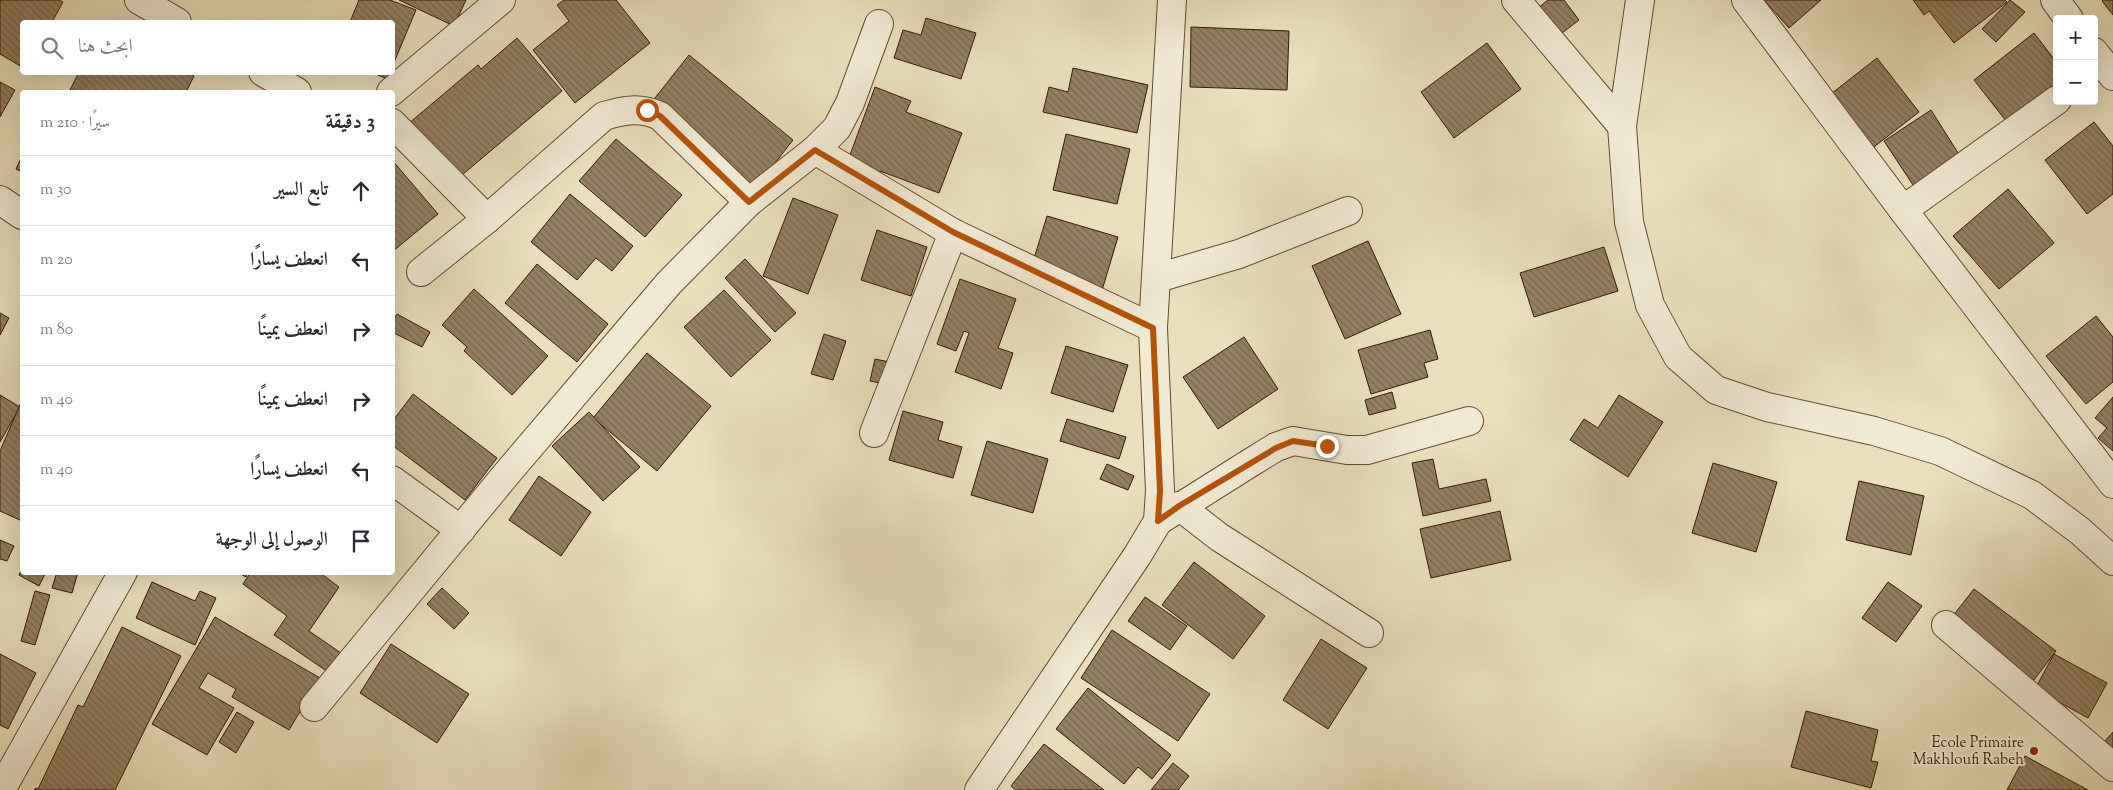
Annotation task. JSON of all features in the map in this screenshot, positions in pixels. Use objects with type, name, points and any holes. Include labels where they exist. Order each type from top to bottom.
[{"type":"street","points":[[139,0],[174,20]]},
{"type":"street","points":[[393,90],[501,0]]},
{"type":"street","points":[[1172,0],[1153,328],[1160,491],[1168,513],[1220,537],[1369,633]]},
{"type":"street","points":[[1516,0],[1622,126]]},
{"type":"street","points":[[1640,0],[1622,126],[1629,222],[1650,305],[1678,358],[1716,390],[1767,407],[1874,431],[1940,451],[2032,495],[2080,531],[2113,561]]},
{"type":"street","points":[[1746,0],[1903,210],[2113,484]]},
{"type":"street","points":[[2055,0],[2066,15]]},
{"type":"street","points":[[314,708],[669,283],[749,202],[815,150],[837,128],[850,103],[879,24]]},
{"type":"street","points":[[268,75],[294,90]]},
{"type":"street","points":[[1903,210],[2053,103]]},
{"type":"street","points":[[422,272],[487,219],[604,116],[624,110],[647,110],[660,116],[749,202]]},
{"type":"street","points":[[395,126],[487,219]]},
{"type":"street","points":[[815,150],[953,232],[1153,328]]},
{"type":"street","points":[[0,200],[20,214]]},
{"type":"street","points":[[1157,278],[1239,254],[1348,211]]},
{"type":"street","points":[[874,434],[953,232]]},
{"type":"street","points":[[979,790],[1168,513],[1276,448],[1293,441],[1347,450],[1367,450],[1469,421]]},
{"type":"street","points":[[395,482],[461,530]]},
{"type":"street","points":[[4,775],[121,575]]},
{"type":"street","points":[[1946,625],[2113,767]]},
{"type":"building","points":[[0,0],[59,0],[63,2],[53,20],[20,20],[20,66],[0,54]]},
{"type":"building","points":[[359,0],[390,0],[416,10],[395,60],[395,20],[351,20]]},
{"type":"building","points":[[399,0],[466,0],[454,26]]},
{"type":"building","points":[[564,0],[616,0],[650,43],[575,103],[533,50],[569,21],[557,5]]},
{"type":"building","points":[[1548,0],[1564,0],[1579,20],[1553,40],[1532,13]]},
{"type":"building","points":[[1764,0],[1821,0],[1789,28]]},
{"type":"building","points":[[1913,0],[2005,0],[2007,2],[1954,43],[1929,11],[1924,15]]},
{"type":"building","points":[[2010,0],[2025,12],[1996,42],[1982,29]]},
{"type":"building","points":[[2113,0],[2113,15],[2102,1]]},
{"type":"building","points":[[926,18],[976,33],[961,79],[894,58],[903,30],[921,35]]},
{"type":"building","points":[[1191,27],[1289,31],[1287,90],[1190,87]]},
{"type":"building","points":[[2034,33],[2053,58],[2053,104],[2017,135],[1974,80]]},
{"type":"building","points":[[517,38],[562,91],[456,180],[408,124],[478,65],[481,69]]},
{"type":"building","points":[[1487,43],[1521,89],[1454,138],[1421,92]]},
{"type":"building","points":[[689,55],[793,140],[747,199],[647,108]]},
{"type":"building","points":[[1877,58],[1919,112],[1870,150],[1827,97]]},
{"type":"building","points":[[1073,68],[1148,85],[1137,133],[1043,112],[1049,87],[1068,92]]},
{"type":"building","points":[[78,75],[194,76],[187,90],[70,90]]},
{"type":"building","points":[[378,75],[389,75],[387,79]]},
{"type":"building","points":[[0,82],[15,90],[0,117]]},
{"type":"building","points":[[875,87],[911,101],[906,112],[962,133],[939,193],[880,171],[874,185],[843,174]]},
{"type":"building","points":[[1931,110],[1965,164],[1919,194],[1884,141]]},
{"type":"building","points":[[2094,122],[2113,146],[2113,194],[2087,214],[2045,160]]},
{"type":"building","points":[[1066,134],[1130,149],[1117,204],[1053,190]]},
{"type":"building","points":[[616,139],[682,195],[645,237],[579,181]]},
{"type":"building","points":[[20,160],[20,171],[16,169]]},
{"type":"building","points":[[395,164],[438,214],[395,250]]},
{"type":"building","points":[[2008,189],[2054,243],[1999,289],[1953,236]]},
{"type":"building","points":[[570,194],[633,246],[612,271],[596,258],[577,280],[531,242]]},
{"type":"building","points":[[793,198],[838,215],[808,294],[763,276]]},
{"type":"building","points":[[1047,216],[1118,237],[1100,297],[1029,275]]},
{"type":"building","points":[[877,230],[927,247],[911,296],[861,280]]},
{"type":"building","points":[[1368,241],[1401,314],[1345,339],[1312,266]]},
{"type":"building","points":[[1604,247],[1618,291],[1534,317],[1520,273]]},
{"type":"building","points":[[745,259],[796,313],[775,332],[725,278]]},
{"type":"building","points":[[537,264],[608,324],[577,362],[505,303]]},
{"type":"building","points":[[960,279],[1016,299],[998,348],[1013,353],[1001,389],[955,372],[969,333],[964,331],[956,351],[937,344]]},
{"type":"building","points":[[474,289],[548,356],[512,395],[464,351],[467,347],[442,325]]},
{"type":"building","points":[[724,290],[771,340],[731,377],[684,327]]},
{"type":"building","points":[[0,313],[9,318],[0,335]]},
{"type":"building","points":[[397,314],[430,332],[422,347],[395,334],[395,318]]},
{"type":"building","points":[[2096,316],[2113,337],[2113,382],[2086,404],[2046,356]]},
{"type":"building","points":[[1430,330],[1438,359],[1424,363],[1428,377],[1371,394],[1358,350]]},
{"type":"building","points":[[824,334],[846,341],[833,380],[811,374]]},
{"type":"building","points":[[1244,337],[1278,389],[1218,429],[1183,377]]},
{"type":"building","points":[[1066,346],[1128,365],[1113,412],[1051,393]]},
{"type":"building","points":[[647,353],[711,406],[657,471],[593,418]]},
{"type":"building","points":[[875,359],[904,365],[900,387],[870,381]]},
{"type":"building","points":[[1392,392],[1396,408],[1369,415],[1365,400]]},
{"type":"building","points":[[413,394],[497,458],[465,500],[395,447],[395,418]]},
{"type":"building","points":[[0,395],[20,407],[0,442]]},
{"type":"building","points":[[1619,395],[1663,422],[1628,477],[1570,440],[1584,419],[1598,428]]},
{"type":"building","points":[[2113,397],[2113,451],[2098,438],[2107,428],[2095,418]]},
{"type":"building","points":[[20,405],[20,520],[0,511],[0,451]]},
{"type":"building","points":[[903,411],[943,422],[938,440],[962,447],[953,478],[889,460]]},
{"type":"building","points":[[589,412],[640,467],[603,501],[552,446]]},
{"type":"building","points":[[1067,419],[1126,437],[1119,459],[1060,441]]},
{"type":"building","points":[[987,441],[1048,459],[1033,513],[971,495]]},
{"type":"building","points":[[1433,459],[1439,489],[1486,479],[1491,501],[1423,516],[1412,463]]},
{"type":"building","points":[[1713,463],[1777,482],[1756,552],[1692,533]]},
{"type":"building","points":[[1107,464],[1134,476],[1128,490],[1100,479]]},
{"type":"building","points":[[539,476],[591,512],[561,556],[509,520]]},
{"type":"building","points":[[1859,481],[1924,496],[1911,555],[1846,540]]},
{"type":"building","points":[[1500,511],[1511,560],[1431,578],[1420,529]]},
{"type":"building","points":[[0,540],[14,546],[7,561],[0,559]]},
{"type":"building","points":[[1194,562],[1265,616],[1233,659],[1162,605]]},
{"type":"building","points":[[20,573],[20,575],[44,575],[39,586],[19,575]]},
{"type":"building","points":[[56,575],[77,575],[72,593],[52,588]]},
{"type":"building","points":[[249,575],[323,575],[339,587],[309,631],[341,653],[328,672],[274,635],[287,616],[243,584]]},
{"type":"building","points":[[152,582],[195,601],[200,591],[216,598],[195,645],[136,618]]},
{"type":"building","points":[[1888,582],[1922,606],[1896,642],[1862,618]]},
{"type":"building","points":[[442,588],[469,613],[454,629],[427,604]]},
{"type":"building","points":[[1974,589],[2056,651],[2027,689],[1945,626]]},
{"type":"building","points":[[35,591],[50,595],[35,645],[21,641]]},
{"type":"building","points":[[1145,597],[1187,626],[1170,650],[1128,621]]},
{"type":"building","points":[[215,617],[320,678],[289,730],[232,697],[236,689],[208,673],[199,688],[234,708],[207,755],[152,724]]},
{"type":"building","points":[[122,627],[181,656],[115,790],[34,790],[38,789],[78,705],[83,707]]},
{"type":"building","points":[[1112,630],[1210,694],[1178,741],[1081,678]]},
{"type":"building","points":[[1321,639],[1367,668],[1328,729],[1283,700]]},
{"type":"building","points":[[391,644],[469,694],[437,743],[360,693]]},
{"type":"building","points":[[0,654],[36,673],[8,729],[0,725]]},
{"type":"building","points":[[2054,654],[2107,683],[2088,718],[2035,689]]},
{"type":"building","points":[[1088,688],[1171,755],[1152,779],[1138,767],[1124,784],[1056,729]]},
{"type":"building","points":[[1806,711],[1878,730],[1871,761],[1878,762],[1871,788],[1791,767]]},
{"type":"building","points":[[237,712],[254,722],[236,753],[219,742]]},
{"type":"building","points":[[2113,732],[2113,750],[2104,742]]},
{"type":"building","points":[[1044,744],[1104,790],[1016,790],[1011,786]]},
{"type":"building","points":[[2025,756],[2088,790],[2007,790]]},
{"type":"building","points":[[1173,763],[1189,776],[1178,790],[1151,790]]},
{"type":"place","name":"Ecole Primaire Makhloufi Rabeh","points":[[2034,751]]},
{"type":"route","points":[[647,110],[660,116],[749,202],[815,150],[953,232],[1153,328],[1160,491],[1158,521],[1179,506],[1276,448],[1293,441],[1327,446]]}]
